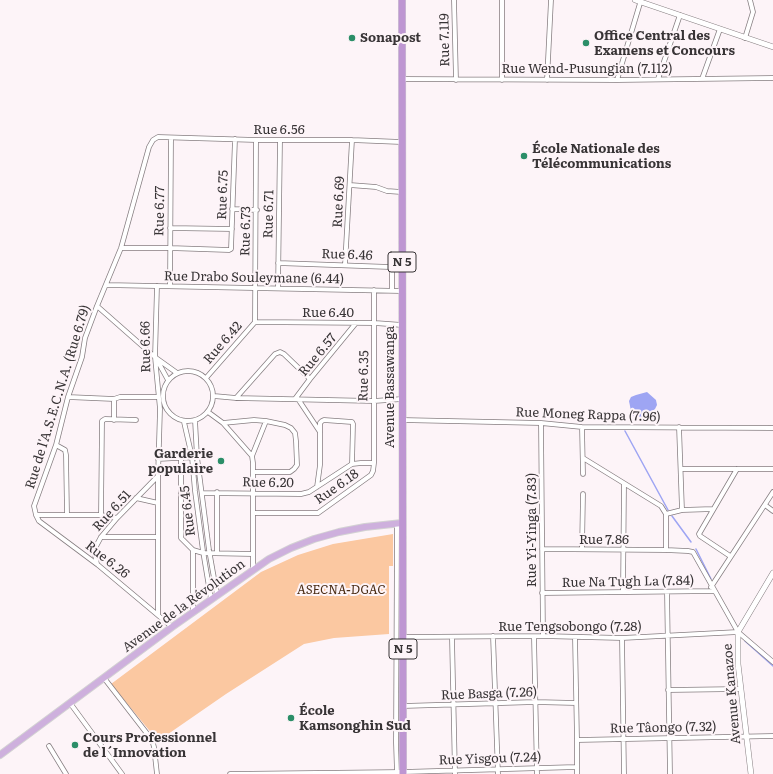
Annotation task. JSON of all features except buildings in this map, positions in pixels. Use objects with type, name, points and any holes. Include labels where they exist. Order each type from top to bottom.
[{"type":"highway","name":"Avenue Bassawanga","points":[[400,773],[403,706],[400,523],[402,420],[402,0]]},
{"type":"main road","name":"Avenue de la Révolution","points":[[0,755],[172,627],[253,569],[280,553],[314,539],[339,532],[400,523]]},
{"type":"street","name":"Rue 7.119","points":[[454,0],[456,80]]},
{"type":"street","points":[[502,0],[502,80]]},
{"type":"street","points":[[546,80],[551,0]]},
{"type":"street","points":[[745,38],[753,12],[750,0]]},
{"type":"street","points":[[617,80],[639,1],[745,38],[773,46]]},
{"type":"street","points":[[658,79],[680,15]]},
{"type":"street","points":[[702,79],[720,29]]},
{"type":"street","name":"Rue Wend-Pusungian (7.112)","points":[[401,79],[617,80],[773,78]]},
{"type":"street","name":"Rue 6.56","points":[[158,137],[401,142]]},
{"type":"street","name":"Rue de l'A.S.E.C.N.A. (Rue 6.79)","points":[[36,515],[34,506],[56,445],[68,397],[77,373],[85,338],[121,248],[149,147],[153,140],[158,137]]},
{"type":"street","name":"Rue 6.77","points":[[170,285],[171,138]]},
{"type":"street","name":"Rue 6.75","points":[[170,248],[229,250],[231,248],[234,139]]},
{"type":"street","name":"Rue 6.73","points":[[255,322],[257,210],[256,140]]},
{"type":"street","name":"Rue 6.71","points":[[278,288],[280,140]]},
{"type":"street","name":"Rue 6.69","points":[[345,265],[352,140]]},
{"type":"street","points":[[350,185],[376,187],[387,191],[402,192]]},
{"type":"street","points":[[232,209],[257,210]]},
{"type":"street","points":[[170,228],[232,229]]},
{"type":"street","points":[[121,248],[170,248]]},
{"type":"street","name":"Rue 6.46","points":[[278,263],[390,267],[392,270],[392,290]]},
{"type":"street","name":"Rue Drabo Souleymane (6.44)","points":[[107,285],[170,285],[401,291]]},
{"type":"street","name":"Rue 6.66","points":[[157,286],[156,357],[160,409],[158,459],[158,614]]},
{"type":"street","name":"Rue 6.35","points":[[374,290],[374,463]]},
{"type":"street","points":[[97,306],[176,373]]},
{"type":"street","name":"Rue 6.40","points":[[255,322],[375,323],[402,325]]},
{"type":"street","name":"Rue 6.42","points":[[206,378],[255,322]]},
{"type":"street","name":"Rue 6.57","points":[[296,399],[310,378],[356,323]]},
{"type":"street","points":[[236,398],[275,354],[280,352],[310,378]]},
{"type":"street","points":[[156,357],[168,380]]},
{"type":"street","points":[[191,371],[199,373],[206,378],[210,383],[214,396],[208,412],[203,417],[184,422],[170,414],[165,407],[162,397],[163,390],[168,380],[176,373],[191,371]]},
{"type":"street","points":[[214,396],[236,398],[374,401],[402,399]]},
{"type":"street","points":[[68,397],[158,397]]},
{"type":"street","points":[[114,398],[114,420]]},
{"type":"street","points":[[296,399],[320,432]]},
{"type":"street","points":[[208,412],[223,422],[252,456]]},
{"type":"street","points":[[101,515],[102,420],[136,420]]},
{"type":"street","name":"Rue 6.45","points":[[196,420],[196,498],[211,599]]},
{"type":"street","points":[[223,422],[254,420],[266,421],[285,424],[295,433],[297,464],[294,469],[290,472],[253,472]]},
{"type":"street","points":[[317,487],[320,465],[320,424],[324,420],[352,422],[352,464],[374,463]]},
{"type":"street","name":"Rue Moneg Rappa (7.96)","points":[[402,420],[541,423],[582,427],[773,428]]},
{"type":"street","points":[[253,569],[252,456],[266,421]]},
{"type":"street","name":"Rue 6.45","points":[[184,422],[195,457],[217,595]]},
{"type":"street","name":"Rue Yi-Yinga (7.83)","points":[[541,423],[543,636]]},
{"type":"street","points":[[582,427],[583,474]]},
{"type":"street","points":[[679,427],[682,510]]},
{"type":"street","points":[[56,445],[65,450],[66,455],[66,514]]},
{"type":"street","points":[[158,459],[195,457]]},
{"type":"street","points":[[181,458],[181,538],[193,550],[217,553],[253,554]]},
{"type":"street","points":[[583,458],[661,506],[666,514],[666,550]]},
{"type":"street","name":"Rue 6.18","points":[[253,513],[318,513],[371,475],[374,463]]},
{"type":"street","name":"Rue 6.20","points":[[196,498],[202,495],[217,492],[301,494],[309,492],[352,464]]},
{"type":"street","points":[[681,468],[773,469]]},
{"type":"street","points":[[730,556],[699,535],[737,469]]},
{"type":"street","name":"Rue 6.51","points":[[98,565],[94,550],[101,537],[117,518],[158,476]]},
{"type":"street","points":[[623,592],[624,484]]},
{"type":"street","points":[[217,492],[217,553]]},
{"type":"street","points":[[773,492],[730,556],[713,589],[738,632],[773,661]]},
{"type":"street","points":[[582,494],[582,549]]},
{"type":"street","points":[[136,498],[158,502]]},
{"type":"street","points":[[765,506],[773,511]]},
{"type":"street","points":[[666,514],[682,510],[713,509]]},
{"type":"street","points":[[36,515],[101,515],[117,518]]},
{"type":"street","name":"Rue 6.26","points":[[36,515],[39,521],[98,565],[172,627]]},
{"type":"street","points":[[400,523],[396,742],[400,773]]},
{"type":"street","points":[[199,525],[206,524]]},
{"type":"street","points":[[101,537],[158,537]]},
{"type":"street","name":"Rue 7.86","points":[[542,549],[666,550],[693,552],[713,589]]},
{"type":"street","points":[[193,550],[193,613]]},
{"type":"street","name":"Avenue Kanazoe","points":[[750,774],[740,689],[738,632],[773,573]]},
{"type":"street","name":"Rue Na Tugh La (7.84)","points":[[542,594],[667,592],[713,589]]},
{"type":"street","points":[[667,592],[670,774]]},
{"type":"street","name":"Rue Tengsobongo (7.28)","points":[[403,637],[452,638],[543,636],[622,638],[738,632]]},
{"type":"street","points":[[493,636],[494,703],[498,772]]},
{"type":"street","points":[[534,637],[537,774]]},
{"type":"street","points":[[575,637],[577,774]]},
{"type":"street","points":[[452,638],[455,772]]},
{"type":"street","points":[[622,638],[624,774]]},
{"type":"street","points":[[104,678],[152,740],[157,774]]},
{"type":"street","points":[[668,690],[740,689]]},
{"type":"street","name":"Rue Basga (7.26)","points":[[403,706],[535,702],[576,703]]},
{"type":"street","points":[[70,703],[122,774]]},
{"type":"street","name":"Rue Tâongo (7.32)","points":[[577,740],[773,736]]},
{"type":"street","points":[[49,746],[66,774]]},
{"type":"street","name":"Rue Yisgou (7.24)","points":[[230,774],[498,772],[537,768],[576,767]]},
{"type":"green space","name":"ASECNA-DGAC","points":[[393,534],[393,566],[389,566],[389,634],[334,638],[304,644],[226,694],[158,741],[111,684],[261,572],[298,555],[333,544]]},
{"type":"water","points":[[647,392],[656,400],[657,405],[655,409],[644,417],[632,416],[629,401],[631,397]]},
{"type":"waterway","points":[[625,431],[668,510]]},
{"type":"waterway","points":[[672,516],[691,542]]},
{"type":"waterway","points":[[696,549],[711,579]]},
{"type":"waterway","points":[[745,641],[773,666]]},
{"type":"place","name":"Sonapost","points":[[352,38]]},
{"type":"place","name":"Office Central des Examens et Concours","points":[[586,43]]},
{"type":"place","name":"École Nationale des Télécommunications","points":[[524,156]]},
{"type":"place","name":"Garderie populaire","points":[[221,461]]},
{"type":"place","name":"École Kamsonghin Sud","points":[[291,718]]},
{"type":"place","name":"Cours Professionnel de l´Innovation","points":[[75,745]]}]
